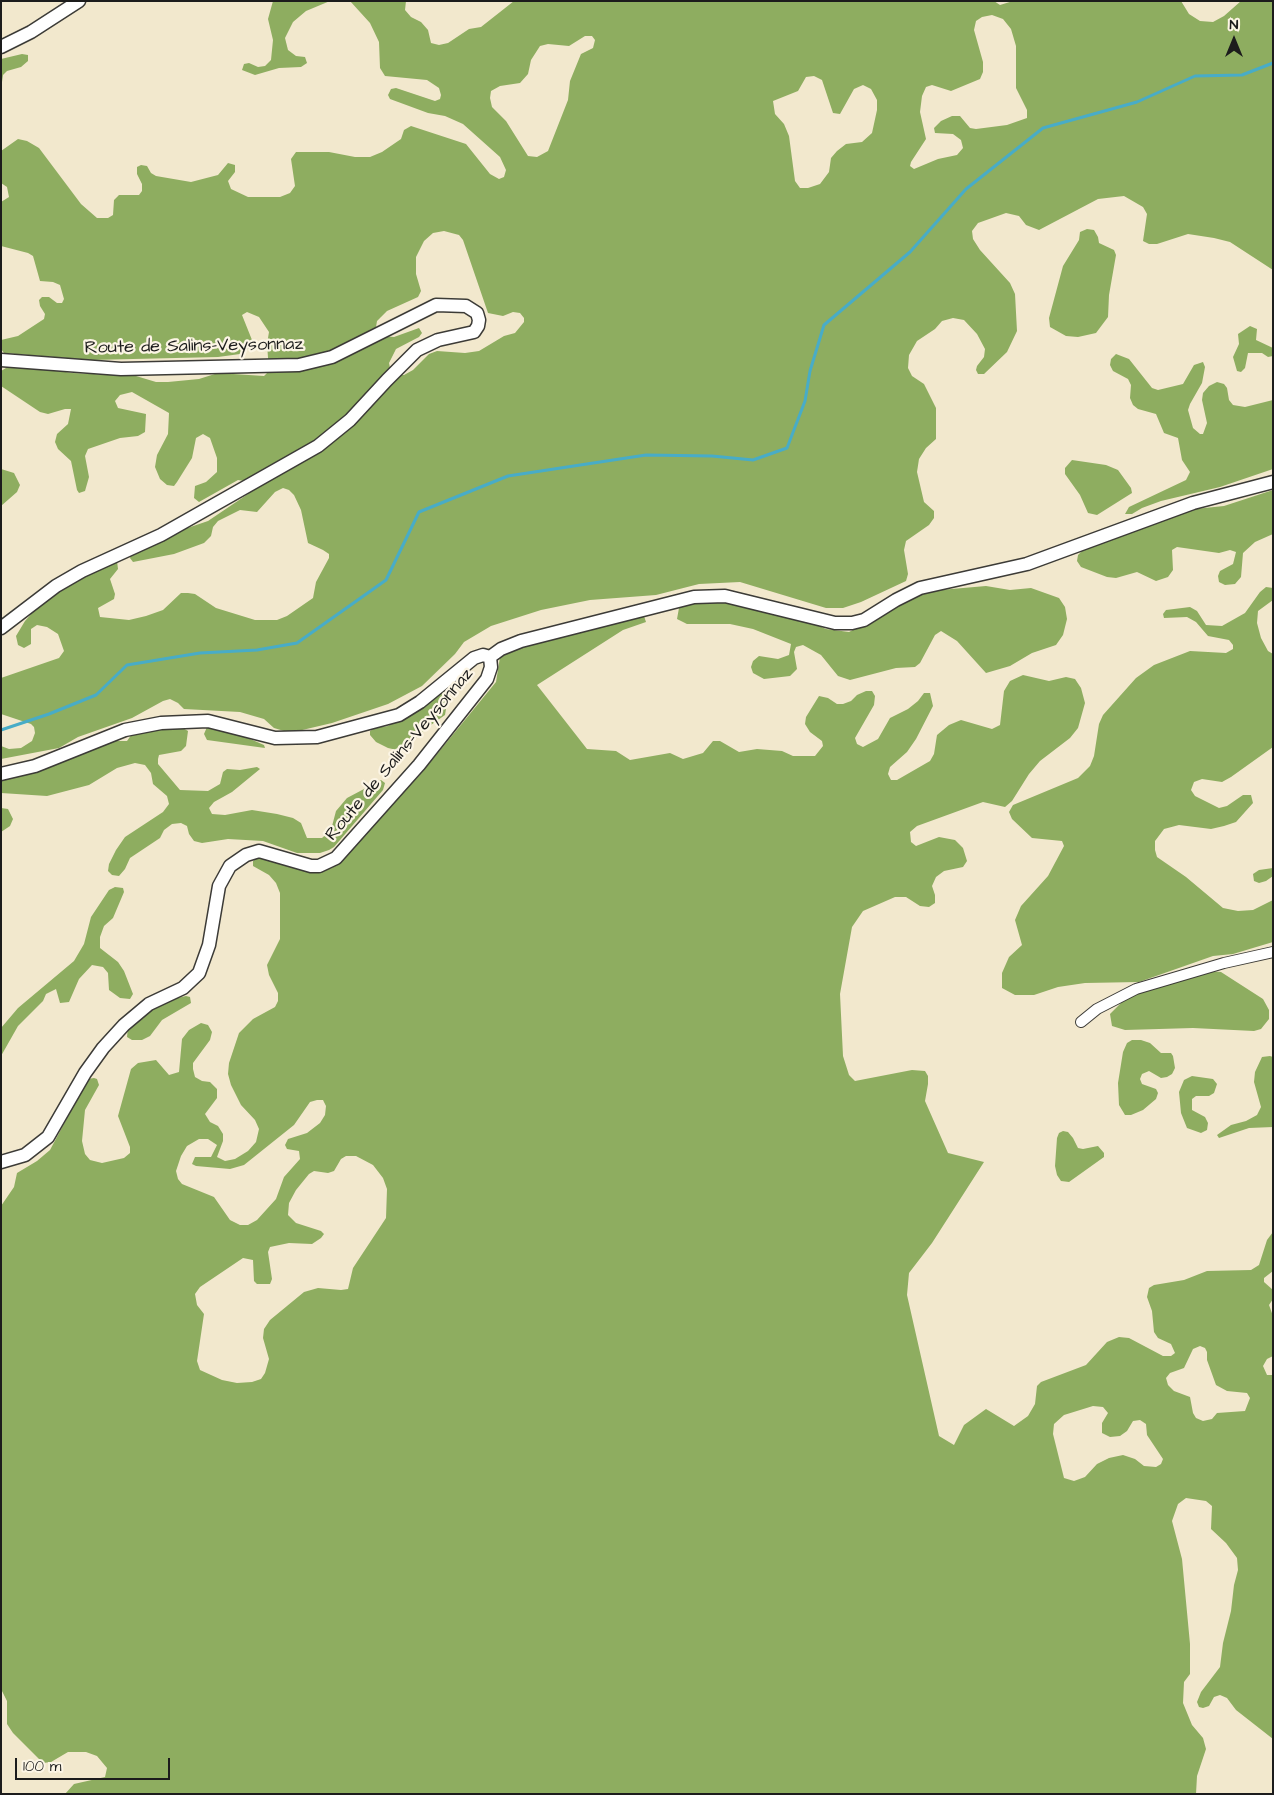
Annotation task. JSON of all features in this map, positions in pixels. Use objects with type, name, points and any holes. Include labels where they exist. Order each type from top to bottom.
[{"type":"street","points":[[1,47],[31,32],[79,1]]},
{"type":"street","name":"Route de Salins-Veysonnaz","points":[[1,360],[120,369],[299,365],[332,357],[436,305],[466,306],[477,313],[479,320],[474,332],[438,340],[416,350],[350,420],[318,446],[161,535],[82,571],[56,586],[1,628]]},
{"type":"street","points":[[490,657],[501,649],[521,641],[694,597],[725,596],[835,623],[852,623],[864,620],[920,588],[1004,571],[1192,503],[1273,482]]},
{"type":"street","name":"Route de Salins-Veysonnaz","points":[[1,774],[35,766],[125,730],[166,722],[216,722],[282,739],[317,737],[399,715],[420,702],[474,658],[482,655],[490,657],[490,670],[479,689],[419,764],[336,858],[319,866],[311,866],[259,852],[246,855],[230,866],[219,886],[209,945],[199,973],[183,988],[149,1004],[124,1025],[102,1048],[88,1068],[48,1137],[25,1155],[1,1162]]},
{"type":"street","points":[[1081,1022],[1097,1009],[1136,989],[1224,963],[1273,952]]},
{"type":"green space","points":[[273,1],[330,1],[306,11],[293,22],[285,38],[288,50],[296,56],[305,57],[307,63],[301,67],[279,68],[255,75],[242,70],[244,64],[249,63],[258,67],[265,66],[271,60],[273,40],[268,19]]},
{"type":"green space","points":[[350,1],[406,1],[405,10],[428,30],[431,43],[439,45],[448,43],[469,29],[481,27],[514,1],[994,1],[1000,5],[1013,1],[1181,1],[1189,14],[1200,21],[1213,22],[1224,16],[1241,1],[1273,1],[1273,270],[1230,242],[1214,238],[1188,234],[1157,244],[1149,244],[1143,241],[1147,214],[1143,207],[1124,196],[1098,199],[1039,230],[1026,225],[1019,216],[1006,213],[978,223],[972,231],[973,239],[980,250],[1010,283],[1015,294],[1017,331],[1007,352],[984,374],[978,374],[976,370],[984,357],[985,349],[977,334],[964,320],[953,318],[942,321],[935,329],[917,341],[909,355],[908,368],[912,376],[924,384],[936,408],[936,439],[926,448],[919,459],[917,472],[924,502],[934,511],[934,518],[929,525],[906,541],[904,550],[908,574],[906,581],[861,602],[843,608],[826,608],[740,582],[699,584],[656,595],[590,600],[541,610],[491,626],[464,642],[455,654],[422,686],[388,704],[332,723],[298,731],[284,731],[274,728],[264,719],[240,712],[184,709],[170,699],[132,718],[78,737],[59,748],[1,759],[1,746],[9,749],[21,748],[32,741],[35,733],[34,727],[31,724],[1,714],[1,678],[59,658],[64,651],[58,634],[47,627],[37,625],[31,629],[31,644],[24,648],[18,645],[16,636],[25,621],[41,603],[66,585],[117,561],[118,569],[110,579],[115,594],[114,599],[98,608],[100,617],[129,620],[146,616],[163,610],[181,593],[188,593],[195,594],[216,608],[255,620],[277,620],[287,616],[313,598],[316,582],[329,558],[329,554],[308,543],[301,510],[294,495],[289,490],[283,488],[275,492],[257,512],[240,510],[218,521],[213,527],[211,536],[204,543],[174,554],[133,562],[130,558],[131,554],[167,535],[208,521],[248,494],[249,489],[244,481],[238,480],[199,502],[194,498],[195,486],[206,482],[217,472],[217,458],[210,438],[203,434],[196,438],[192,458],[177,482],[174,486],[167,485],[160,479],[155,467],[157,455],[168,434],[169,413],[132,392],[120,395],[115,401],[118,408],[146,414],[145,432],[138,436],[120,438],[88,449],[85,456],[89,477],[85,491],[79,493],[71,461],[58,449],[55,442],[57,434],[68,424],[71,409],[48,414],[40,412],[1,386],[1,371],[6,368],[41,368],[72,373],[136,376],[156,382],[199,379],[218,373],[264,376],[269,371],[267,344],[269,332],[259,317],[247,312],[242,315],[252,340],[251,347],[240,354],[218,357],[91,360],[4,353],[1,349],[1,340],[18,336],[44,319],[45,314],[39,300],[42,297],[49,297],[57,303],[62,303],[64,299],[60,285],[53,282],[40,281],[33,256],[1,246],[1,202],[9,197],[7,187],[1,183],[1,151],[18,139],[27,141],[39,148],[81,204],[97,218],[108,218],[113,215],[114,200],[119,195],[139,195],[142,191],[142,184],[137,174],[137,167],[141,165],[147,166],[151,173],[156,176],[191,182],[218,175],[228,163],[235,165],[235,172],[228,181],[231,189],[248,197],[280,197],[290,193],[295,186],[291,159],[296,152],[329,152],[355,157],[370,157],[382,152],[401,139],[404,130],[411,126],[466,144],[490,174],[499,179],[504,177],[506,170],[500,157],[463,124],[445,116],[428,113],[390,99],[388,95],[391,89],[396,88],[435,101],[440,99],[441,95],[439,88],[427,80],[385,76],[380,68],[379,42],[370,23]],"holes":[[[992,15],[1003,19],[1011,29],[1016,46],[1016,88],[1027,110],[1027,118],[1007,125],[976,129],[970,128],[960,116],[952,116],[941,121],[934,128],[935,133],[953,134],[961,140],[963,148],[957,155],[938,159],[914,169],[910,166],[911,162],[926,139],[920,112],[922,96],[926,87],[932,85],[951,91],[980,79],[983,72],[983,62],[974,30],[976,21],[982,17]],[[585,36],[592,36],[595,40],[593,48],[581,54],[570,81],[568,100],[548,151],[537,157],[528,156],[506,121],[492,107],[491,91],[500,86],[520,83],[528,74],[531,60],[540,46],[548,44],[569,46]],[[814,76],[822,80],[833,113],[840,114],[854,89],[863,85],[871,89],[877,100],[877,110],[872,133],[862,142],[846,144],[837,151],[831,158],[829,172],[820,184],[808,188],[800,188],[795,181],[789,136],[784,124],[775,114],[773,101],[798,91],[806,77]],[[444,231],[459,235],[463,240],[488,313],[503,316],[513,312],[520,313],[524,318],[524,322],[515,333],[504,336],[479,351],[465,353],[437,351],[429,354],[413,370],[404,375],[399,375],[390,368],[389,363],[396,349],[419,337],[422,333],[419,328],[394,337],[382,336],[376,327],[377,321],[387,311],[418,297],[421,291],[416,274],[416,257],[424,241],[433,233]]]},
{"type":"green space","points":[[22,54],[28,55],[28,61],[21,67],[7,71],[3,75],[1,89],[1,59]]},
{"type":"green space","points":[[1087,229],[1094,230],[1099,243],[1114,250],[1116,255],[1109,295],[1108,317],[1096,333],[1078,337],[1066,336],[1050,327],[1049,318],[1063,266],[1079,240],[1080,232]]},
{"type":"green space","points":[[1250,326],[1257,329],[1256,340],[1273,348],[1273,356],[1268,357],[1262,353],[1248,353],[1245,368],[1241,372],[1237,371],[1233,357],[1239,344],[1238,334]]},
{"type":"green space","points":[[1116,354],[1129,359],[1152,388],[1158,390],[1183,384],[1194,365],[1203,362],[1205,367],[1202,383],[1188,410],[1193,428],[1200,434],[1203,434],[1207,423],[1202,400],[1203,393],[1209,386],[1217,382],[1224,384],[1227,388],[1229,400],[1233,405],[1245,407],[1273,400],[1273,469],[1220,487],[1161,501],[1132,514],[1125,514],[1129,507],[1186,480],[1190,472],[1182,460],[1178,438],[1164,433],[1156,414],[1138,409],[1133,405],[1130,398],[1131,385],[1128,379],[1113,371],[1110,365],[1111,359]]},
{"type":"green space","points":[[1072,460],[1106,465],[1118,470],[1131,488],[1132,493],[1097,515],[1088,513],[1080,495],[1065,474],[1065,468]]},
{"type":"green space","points":[[1,469],[14,473],[20,485],[17,492],[1,506]]},
{"type":"green space","points":[[1273,490],[1273,534],[1255,542],[1243,553],[1241,577],[1235,584],[1225,585],[1219,582],[1218,576],[1220,571],[1233,564],[1236,552],[1230,550],[1219,553],[1177,547],[1172,550],[1173,570],[1168,577],[1156,581],[1137,572],[1116,578],[1107,577],[1081,567],[1077,561],[1078,555],[1093,544],[1185,510],[1224,506]]},
{"type":"green space","points":[[986,586],[1010,590],[1031,588],[1059,598],[1065,607],[1067,619],[1063,635],[1056,645],[1032,653],[1010,666],[986,673],[957,641],[941,631],[935,635],[920,663],[915,667],[896,668],[850,680],[838,676],[821,655],[803,645],[796,647],[794,652],[797,669],[790,676],[764,679],[753,673],[751,667],[753,661],[759,656],[778,659],[789,655],[791,644],[753,629],[730,624],[687,624],[677,619],[679,608],[687,603],[725,601],[812,623],[826,629],[849,632],[920,595],[940,590]]},
{"type":"green space","points":[[1266,587],[1273,588],[1273,600],[1258,611],[1257,623],[1261,638],[1268,651],[1273,654],[1273,747],[1222,782],[1202,779],[1194,782],[1191,790],[1195,796],[1219,808],[1227,806],[1243,795],[1251,795],[1253,803],[1236,822],[1224,826],[1211,829],[1179,825],[1164,829],[1155,841],[1155,850],[1157,857],[1186,877],[1223,908],[1238,911],[1253,910],[1273,900],[1273,942],[1233,954],[1213,956],[1139,982],[1085,983],[1058,987],[1034,995],[1015,995],[1002,988],[1002,973],[1009,957],[1022,945],[1015,920],[1021,906],[1048,876],[1064,846],[1062,841],[1032,838],[1012,819],[1009,812],[1013,805],[1078,778],[1090,766],[1094,756],[1099,724],[1103,715],[1136,678],[1154,665],[1190,651],[1226,653],[1233,649],[1233,645],[1229,640],[1208,636],[1196,622],[1187,617],[1164,618],[1163,614],[1166,610],[1190,607],[1197,611],[1206,625],[1222,626],[1245,613],[1260,592]]},
{"type":"green space","points":[[643,613],[646,622],[623,630],[537,685],[587,749],[616,751],[630,760],[670,753],[683,759],[703,753],[713,741],[720,741],[739,752],[757,749],[782,751],[793,756],[815,756],[823,746],[822,741],[810,732],[805,724],[806,717],[819,696],[828,698],[837,704],[843,704],[851,701],[857,695],[866,691],[872,691],[875,696],[874,705],[855,738],[857,744],[863,747],[878,739],[890,718],[908,709],[924,693],[930,693],[933,706],[907,752],[890,767],[888,774],[891,780],[897,780],[930,761],[934,754],[937,735],[949,725],[961,720],[992,729],[1000,725],[1004,691],[1010,681],[1023,675],[1049,681],[1066,677],[1075,679],[1081,688],[1085,703],[1078,728],[1070,738],[1040,761],[1029,774],[1012,801],[1005,807],[983,802],[917,826],[910,832],[911,842],[916,846],[939,837],[955,840],[963,848],[967,861],[963,867],[944,871],[936,877],[932,886],[935,903],[929,907],[920,906],[906,897],[895,897],[863,911],[852,927],[840,994],[843,1056],[849,1075],[855,1081],[912,1070],[925,1071],[928,1076],[928,1084],[925,1101],[948,1153],[984,1162],[932,1243],[909,1273],[907,1295],[939,1436],[954,1445],[964,1425],[986,1409],[1014,1426],[1028,1416],[1035,1404],[1037,1386],[1041,1382],[1086,1365],[1107,1342],[1119,1337],[1129,1338],[1163,1356],[1171,1356],[1175,1353],[1171,1344],[1158,1338],[1154,1332],[1152,1311],[1147,1297],[1149,1288],[1154,1285],[1184,1280],[1207,1271],[1251,1270],[1259,1265],[1267,1240],[1273,1232],[1273,1271],[1264,1278],[1264,1282],[1273,1290],[1273,1299],[1269,1305],[1273,1316],[1273,1356],[1267,1359],[1263,1366],[1267,1375],[1273,1375],[1273,1739],[1236,1710],[1227,1698],[1220,1695],[1214,1697],[1209,1706],[1203,1708],[1199,1707],[1197,1702],[1201,1692],[1220,1667],[1238,1570],[1237,1558],[1226,1543],[1211,1529],[1212,1506],[1206,1501],[1186,1498],[1178,1504],[1172,1521],[1182,1559],[1190,1644],[1190,1674],[1184,1682],[1183,1703],[1192,1725],[1203,1738],[1206,1749],[1197,1776],[1196,1794],[65,1794],[74,1784],[105,1777],[107,1768],[97,1756],[86,1752],[68,1752],[51,1762],[43,1763],[13,1733],[7,1724],[7,1701],[1,1689],[1,1206],[14,1187],[17,1173],[37,1161],[50,1150],[88,1079],[97,1079],[99,1085],[85,1110],[82,1141],[85,1154],[90,1160],[102,1163],[124,1158],[130,1153],[130,1147],[118,1116],[131,1069],[138,1063],[156,1060],[169,1075],[179,1072],[182,1039],[189,1030],[201,1023],[208,1025],[212,1032],[210,1040],[193,1063],[193,1069],[195,1077],[202,1081],[210,1082],[217,1089],[217,1098],[205,1114],[210,1122],[218,1126],[223,1134],[223,1141],[217,1157],[225,1161],[235,1159],[248,1151],[256,1142],[259,1129],[255,1120],[241,1105],[231,1085],[228,1074],[229,1063],[239,1033],[253,1019],[275,1007],[278,1001],[278,993],[269,975],[267,965],[280,939],[280,893],[276,883],[269,875],[253,866],[253,861],[257,858],[265,858],[322,870],[332,868],[419,776],[496,682],[500,657],[518,648]],"holes":[[[323,1100],[326,1106],[325,1115],[320,1123],[307,1133],[288,1139],[285,1145],[287,1149],[299,1151],[300,1159],[284,1177],[276,1199],[257,1220],[248,1225],[240,1225],[230,1220],[214,1197],[182,1184],[178,1179],[176,1171],[187,1146],[199,1139],[208,1139],[217,1145],[211,1157],[195,1157],[192,1164],[196,1166],[230,1169],[244,1165],[294,1125],[310,1102]],[[346,1156],[356,1156],[373,1165],[383,1178],[387,1189],[386,1218],[353,1268],[348,1289],[318,1288],[304,1292],[270,1320],[264,1329],[263,1338],[269,1359],[261,1379],[237,1383],[222,1380],[200,1370],[197,1361],[204,1314],[197,1305],[195,1294],[200,1287],[243,1258],[253,1260],[254,1281],[257,1284],[270,1284],[272,1279],[268,1252],[270,1247],[289,1243],[312,1244],[321,1238],[324,1234],[321,1231],[296,1223],[288,1215],[289,1203],[296,1190],[309,1174],[314,1171],[328,1173],[334,1171],[341,1159]],[[1200,1346],[1205,1348],[1207,1360],[1216,1385],[1227,1391],[1247,1393],[1250,1398],[1245,1411],[1217,1413],[1212,1419],[1203,1421],[1196,1418],[1193,1413],[1190,1397],[1174,1391],[1168,1385],[1166,1378],[1170,1373],[1184,1368],[1193,1349]],[[1093,1406],[1103,1407],[1108,1413],[1102,1423],[1102,1433],[1110,1437],[1120,1436],[1127,1431],[1133,1421],[1140,1420],[1146,1424],[1147,1435],[1163,1459],[1161,1464],[1156,1467],[1144,1466],[1135,1459],[1123,1455],[1109,1458],[1097,1464],[1085,1477],[1074,1481],[1064,1478],[1053,1434],[1054,1424],[1064,1415]]]},
{"type":"green space","points":[[439,692],[443,692],[448,697],[445,715],[428,727],[405,748],[397,750],[388,748],[376,742],[370,735],[370,731],[375,728],[388,726]]},
{"type":"green space","points":[[181,727],[188,731],[186,746],[181,751],[159,755],[158,759],[158,764],[180,790],[208,791],[220,784],[223,772],[227,769],[240,770],[257,767],[260,769],[232,792],[214,802],[209,808],[212,814],[225,815],[252,810],[277,814],[293,818],[301,823],[307,838],[322,838],[331,830],[336,811],[347,798],[381,780],[385,783],[383,790],[334,847],[320,853],[297,853],[263,841],[228,839],[202,843],[194,841],[189,834],[187,826],[181,823],[172,824],[164,830],[160,838],[130,858],[119,876],[112,875],[108,871],[109,864],[125,837],[163,812],[169,804],[167,796],[153,784],[151,773],[145,765],[135,763],[117,768],[89,785],[47,796],[1,793],[1,778],[112,741],[127,741],[134,731]]},
{"type":"green space","points":[[207,727],[241,735],[264,745],[265,748],[207,740],[204,734]]},
{"type":"green space","points":[[1,808],[8,809],[13,819],[10,826],[1,832]]},
{"type":"green space","points":[[1273,868],[1273,876],[1266,881],[1259,883],[1254,881],[1253,874],[1259,870]]},
{"type":"green space","points":[[115,887],[123,888],[124,892],[113,918],[104,926],[100,937],[100,948],[118,962],[124,971],[133,994],[130,999],[120,998],[109,990],[108,973],[103,967],[92,965],[79,979],[69,1002],[60,1003],[56,989],[46,994],[43,1001],[18,1026],[1,1056],[1,1028],[18,1008],[74,961],[84,944],[91,917],[109,890]]},
{"type":"green space","points":[[1209,971],[1221,972],[1263,999],[1269,1010],[1269,1019],[1261,1029],[1254,1031],[1193,1028],[1125,1030],[1112,1026],[1110,1014],[1128,996]]},
{"type":"green space","points":[[186,996],[190,997],[191,1003],[162,1020],[150,1036],[142,1040],[132,1040],[127,1037],[128,1027],[143,1013],[165,1001]]},
{"type":"green space","points":[[1132,1040],[1150,1043],[1161,1053],[1171,1053],[1175,1068],[1172,1074],[1167,1077],[1161,1078],[1149,1071],[1142,1074],[1140,1079],[1142,1084],[1156,1089],[1158,1093],[1156,1099],[1143,1110],[1131,1115],[1125,1115],[1119,1105],[1118,1083],[1123,1052],[1127,1043]]},
{"type":"green space","points":[[1262,1057],[1273,1057],[1273,1127],[1249,1128],[1219,1138],[1217,1135],[1231,1125],[1246,1121],[1257,1115],[1261,1107],[1254,1082],[1255,1072]]},
{"type":"green space","points":[[1192,1076],[1213,1079],[1217,1084],[1214,1093],[1209,1096],[1196,1096],[1192,1099],[1192,1110],[1205,1117],[1208,1123],[1207,1130],[1201,1133],[1187,1128],[1181,1113],[1179,1092],[1184,1080]]},
{"type":"green space","points":[[1063,1131],[1068,1132],[1078,1148],[1098,1146],[1104,1153],[1104,1157],[1069,1182],[1061,1181],[1055,1166],[1057,1138],[1059,1133]]},
{"type":"waterway","points":[[1,730],[49,714],[96,695],[127,665],[200,653],[257,650],[297,643],[386,580],[419,512],[508,476],[646,455],[712,456],[753,460],[787,448],[805,401],[810,371],[824,325],[910,252],[966,189],[1043,128],[1137,102],[1195,76],[1242,75],[1273,63]]}]
